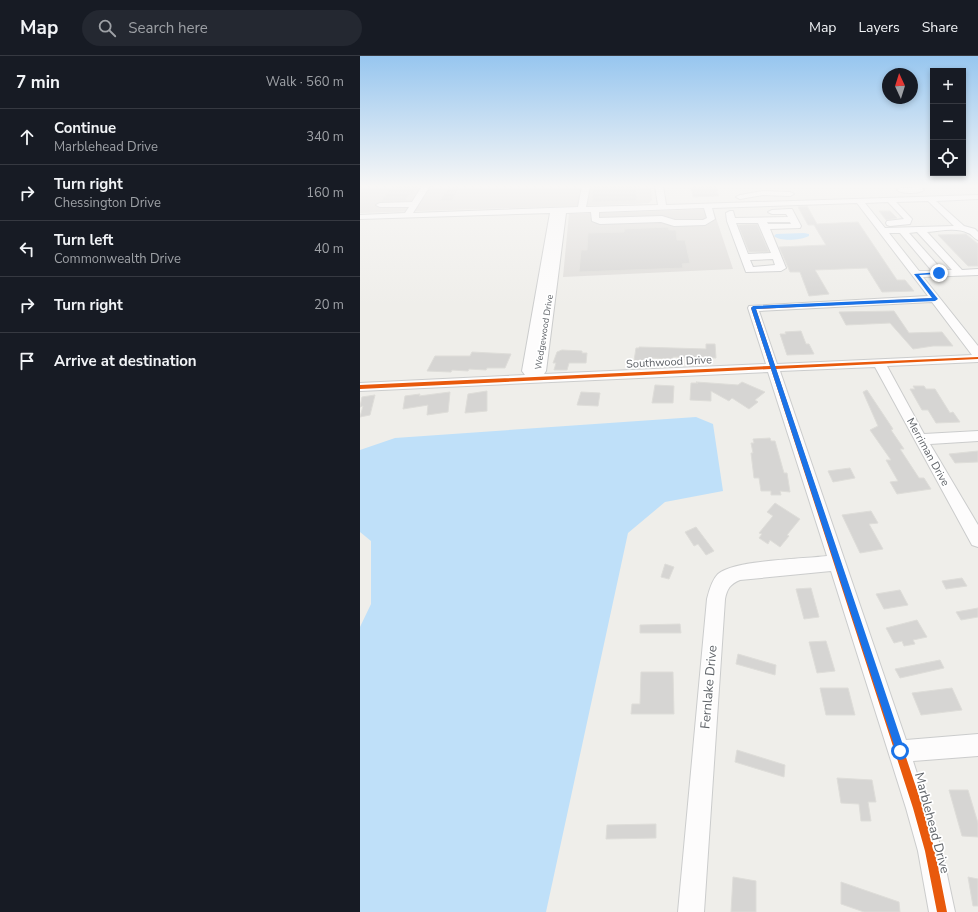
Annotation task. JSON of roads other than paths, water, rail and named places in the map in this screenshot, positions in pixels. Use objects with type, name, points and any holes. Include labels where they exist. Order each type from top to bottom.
[{"type":"street","name":"Wedgewood Drive","points":[[534,378],[528,371],[555,226]]},
{"type":"street","points":[[733,226],[748,270],[781,268],[764,226]]},
{"type":"street","points":[[879,227],[885,226]]},
{"type":"street","points":[[879,227],[902,230],[961,228],[972,231],[978,237]]},
{"type":"street","points":[[879,227],[978,354]]},
{"type":"street","points":[[902,230],[939,273]]},
{"type":"street","points":[[920,230],[959,272]]},
{"type":"street","points":[[762,256],[768,269]]},
{"type":"street","points":[[744,257],[776,256]]},
{"type":"street","points":[[916,274],[978,272]]},
{"type":"street","name":"Marblehead Drive","points":[[935,299],[753,308],[900,751],[930,851],[942,912]]},
{"type":"street","name":"Southwood Drive","points":[[360,387],[978,358]]},
{"type":"street","name":"Merriman Drive","points":[[879,363],[920,439],[978,540]]},
{"type":"street","points":[[920,439],[978,436]]},
{"type":"street","name":"Fernlake Drive","points":[[691,912],[716,599],[721,582],[729,575],[740,572],[838,563]]},
{"type":"street","points":[[900,751],[978,745]]},
{"type":"water","points":[[776,234],[809,234],[809,236],[791,240],[781,239],[774,236]]},
{"type":"water","points":[[696,417],[713,424],[723,491],[665,502],[628,533],[546,912],[360,912],[360,627],[371,604],[371,541],[360,532],[360,450],[395,438]]}]
